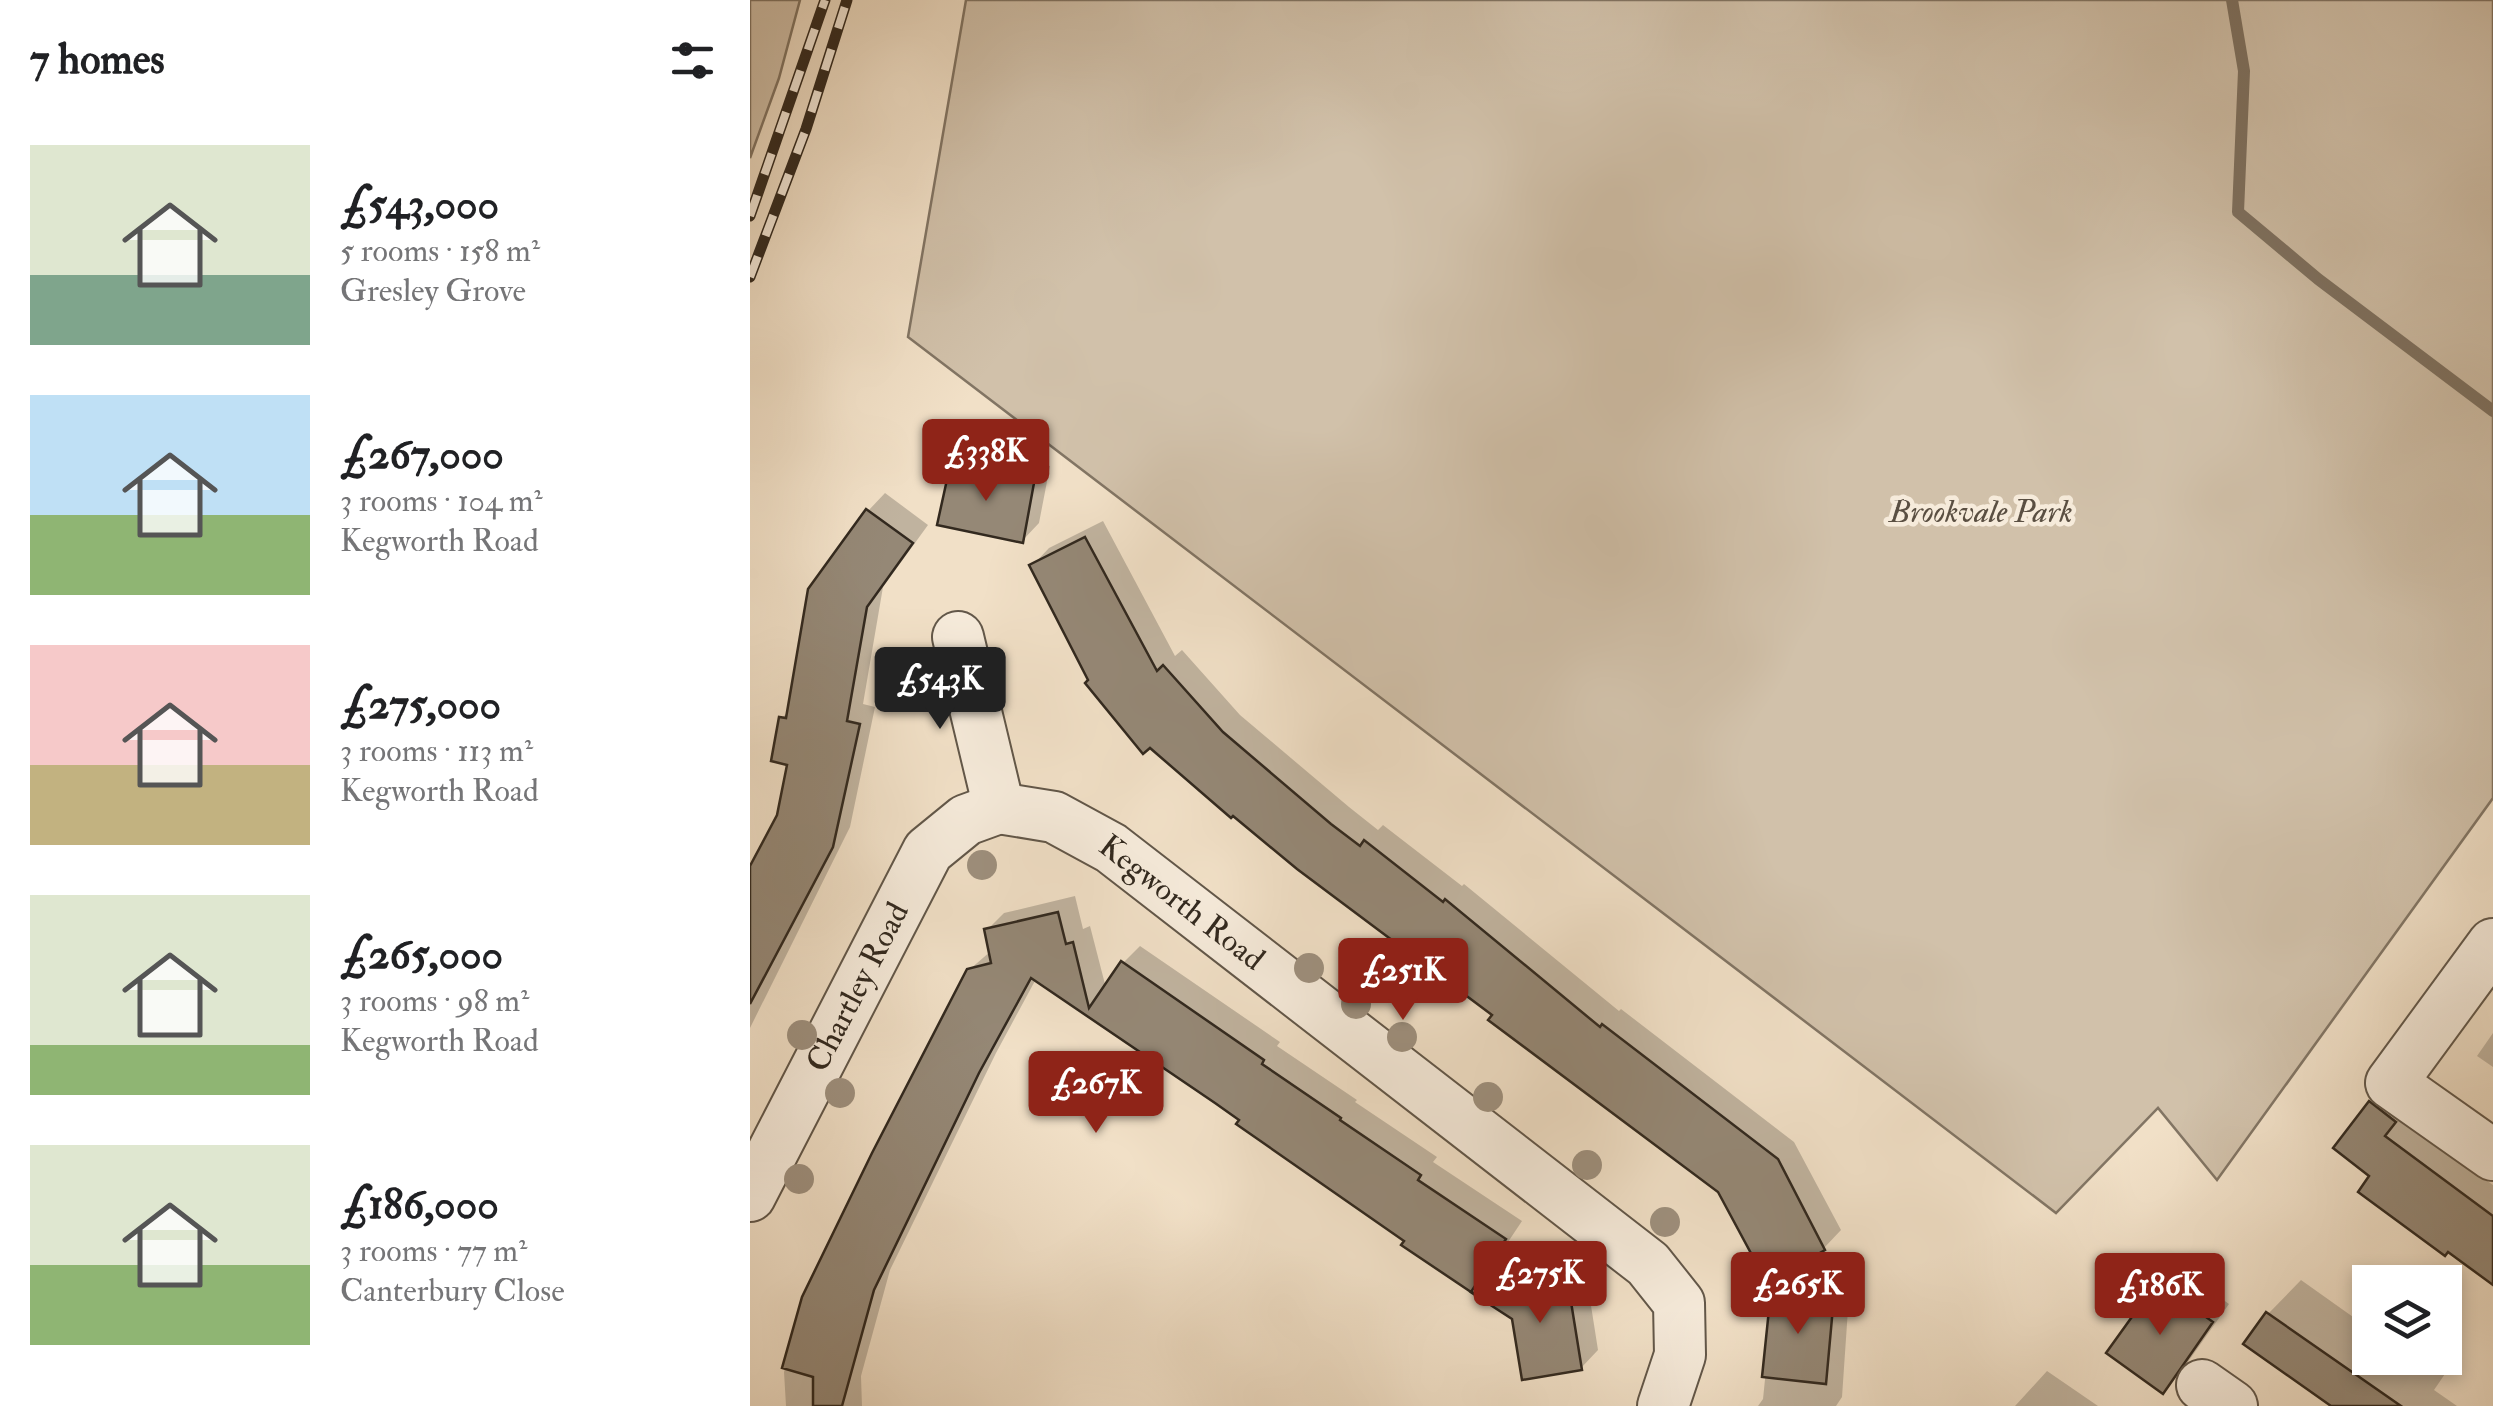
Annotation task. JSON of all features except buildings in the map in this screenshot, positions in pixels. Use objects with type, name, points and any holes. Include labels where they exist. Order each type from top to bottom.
[{"type":"street","points":[[958,637],[999,808]]},
{"type":"street","name":"Chartley Road","points":[[750,1196],[928,851],[966,820],[999,808]]},
{"type":"street","name":"Kegworth Road","points":[[999,808],[1054,818],[1111,848],[1648,1264],[1680,1303],[1680,1355],[1663,1406]]},
{"type":"street","points":[[2493,944],[2391,1083],[2493,1155]]},
{"type":"green space","points":[[750,0],[800,0],[779,78],[750,158]]},
{"type":"green space","name":"Brookvale Park","points":[[966,0],[2493,0],[2493,798],[2217,1180],[2158,1108],[2056,1213],[908,337]]},
{"type":"waterway","points":[[2232,0],[2244,71],[2238,212],[2318,279],[2493,411]]},
{"type":"railway","points":[[750,216],[825,0]]},
{"type":"railway","points":[[750,277],[806,129],[847,0]]}]
